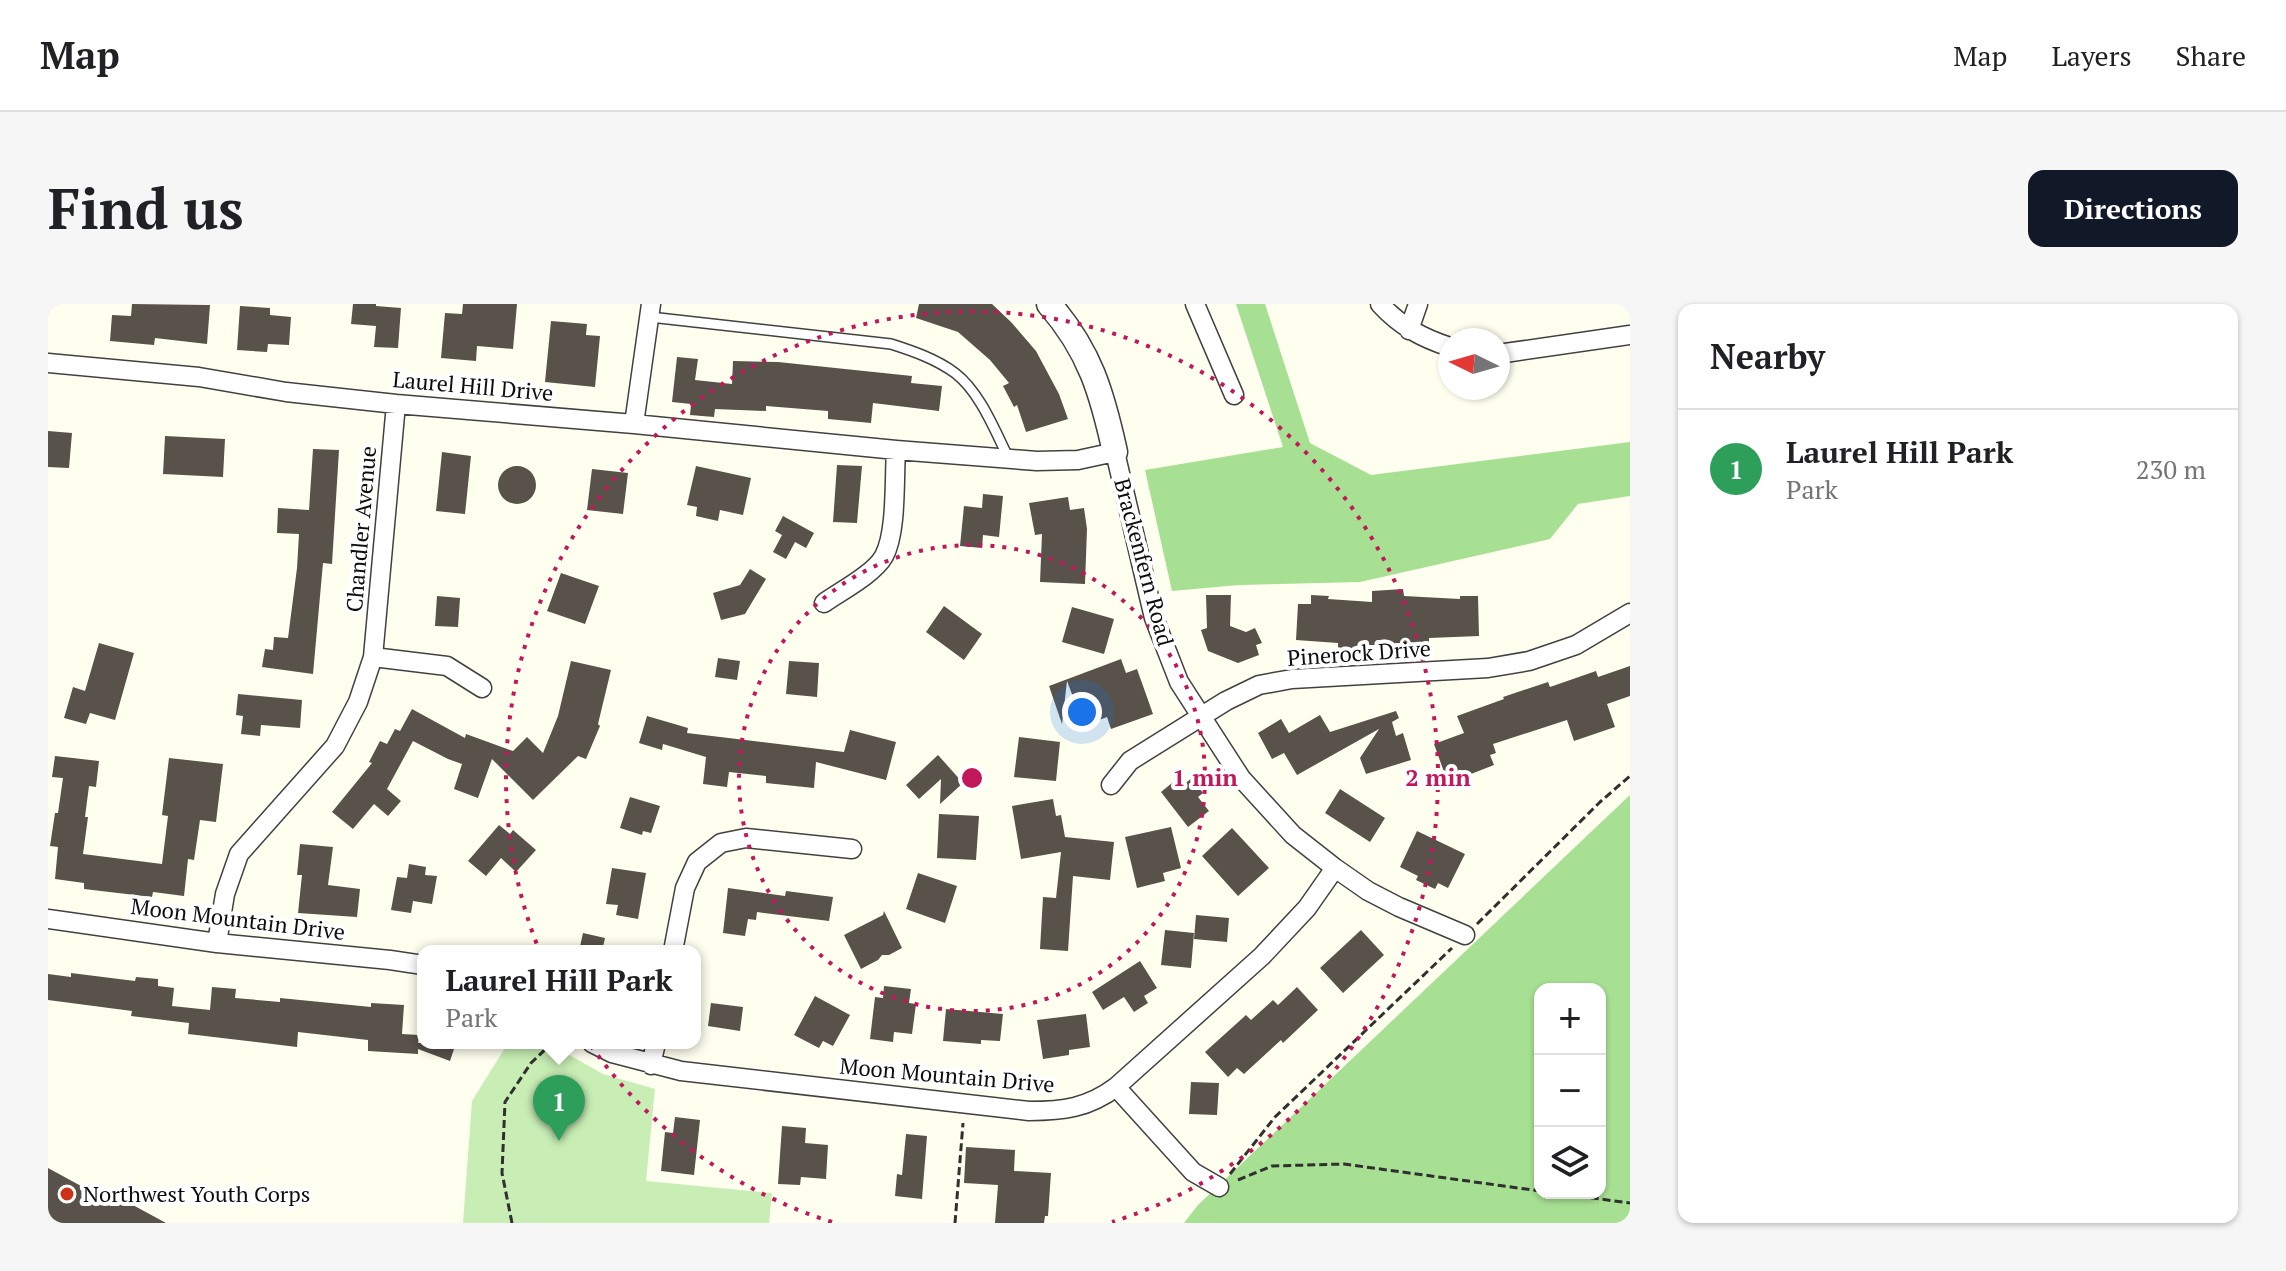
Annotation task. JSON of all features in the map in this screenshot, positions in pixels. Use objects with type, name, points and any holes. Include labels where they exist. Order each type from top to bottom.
[{"type":"street","name":"Brackenfern Road","points":[[1049,304],[1065,322],[1097,381],[1154,618],[1179,682],[1201,718],[1241,778],[1293,835],[1368,891],[1465,935]]},
{"type":"street","points":[[1195,304],[1234,395]]},
{"type":"street","points":[[1380,304],[1409,330],[1438,343]]},
{"type":"street","points":[[1409,330],[1418,304]]},
{"type":"street","points":[[634,424],[650,311]]},
{"type":"street","points":[[1510,352],[1630,335]]},
{"type":"street","name":"Laurel Hill Drive","points":[[48,363],[199,377],[286,392],[396,404],[896,450],[1009,459],[1078,460],[1115,452]]},
{"type":"street","name":"Chandler Avenue","points":[[217,943],[225,894],[239,854],[335,746],[358,702],[373,657],[396,404]]},
{"type":"street","points":[[824,603],[873,569],[883,558],[891,535],[896,450]]},
{"type":"street","name":"Pinerock Drive","points":[[1111,785],[1130,761],[1226,701],[1259,685],[1292,679],[1488,668],[1529,661],[1576,645],[1630,613]]},
{"type":"street","points":[[373,657],[447,666],[482,688]]},
{"type":"street","points":[[674,945],[685,888],[697,862],[721,843],[746,838],[852,849]]},
{"type":"street","name":"Moon Mountain Drive","points":[[604,1049],[651,1065],[681,1071],[1029,1111],[1056,1111],[1099,1100],[1116,1087],[1262,956],[1307,908],[1335,868]]},
{"type":"street","name":"Moon Mountain Drive","points":[[48,919],[217,943],[417,964]]},
{"type":"street","points":[[651,1065],[655,1049]]},
{"type":"street","points":[[1116,1087],[1193,1172],[1219,1187]]},
{"type":"lane","points":[[650,311],[891,344],[917,353],[957,375],[984,409],[1009,459]]},
{"type":"path","points":[[1219,1187],[1275,1117],[1630,776]]},
{"type":"path","points":[[512,1223],[502,1173],[505,1102],[531,1063],[546,1049]]},
{"type":"path","points":[[955,1223],[966,1104]]},
{"type":"path","points":[[1219,1187],[1272,1166],[1344,1164],[1534,1190]]},
{"type":"path","points":[[1600,1199],[1630,1203]]},
{"type":"green space","points":[[1236,304],[1265,304],[1310,443],[1371,475],[1630,442],[1630,496],[1578,504],[1550,539],[1360,582],[1239,585],[1172,591],[1145,470],[1283,447]]},
{"type":"green space","points":[[1630,795],[1630,1223],[1184,1223],[1198,1205]]},
{"type":"green space","points":[[504,1049],[559,1049],[603,1074],[655,1089],[646,1181],[772,1193],[769,1223],[463,1223],[472,1101]]},
{"type":"building","points":[[132,304],[210,305],[207,344],[155,338],[154,345],[110,341],[112,315],[131,316]]},
{"type":"building","points":[[353,304],[401,308],[398,348],[374,347],[376,326],[351,324]]},
{"type":"building","points":[[463,304],[517,304],[513,349],[477,346],[476,361],[441,358],[445,313],[462,314]]},
{"type":"building","points":[[919,304],[992,304],[1036,351],[1059,394],[1068,419],[1026,432],[1017,405],[1014,407],[1003,386],[1009,383],[990,360],[958,332],[916,318]]},
{"type":"building","points":[[240,306],[270,308],[270,315],[291,317],[289,345],[268,344],[267,352],[237,350]]},
{"type":"building","points":[[551,321],[587,324],[586,335],[600,336],[595,387],[545,382]]},
{"type":"building","points":[[677,357],[698,359],[695,380],[732,384],[733,361],[778,362],[912,376],[911,383],[942,386],[939,411],[873,403],[871,423],[828,419],[828,411],[766,406],[766,411],[715,409],[714,417],[690,415],[691,404],[672,402]]},
{"type":"building","points":[[48,431],[72,433],[69,468],[48,467]]},
{"type":"building","points":[[165,436],[225,439],[223,477],[163,474]]},
{"type":"building","points":[[313,449],[339,450],[332,564],[323,563],[313,674],[262,667],[265,649],[273,650],[274,637],[288,638],[297,568],[299,534],[277,533],[278,508],[309,510]]},
{"type":"building","points":[[442,452],[471,456],[465,514],[436,511]]},
{"type":"building","points":[[837,465],[862,466],[857,523],[833,522]]},
{"type":"building","points":[[517,466],[530,472],[536,485],[530,498],[517,504],[504,498],[498,485],[504,472]]},
{"type":"building","points":[[696,466],[751,478],[743,515],[720,510],[718,521],[696,516],[697,507],[687,505]]},
{"type":"building","points":[[592,469],[628,473],[623,514],[587,510]]},
{"type":"building","points":[[983,494],[1003,496],[999,537],[983,535],[982,548],[960,546],[964,506],[982,508]]},
{"type":"building","points":[[1068,497],[1070,510],[1084,508],[1087,529],[1085,584],[1040,582],[1042,534],[1035,535],[1029,503]]},
{"type":"building","points":[[783,516],[814,533],[806,548],[795,542],[786,559],[773,552],[782,535],[775,531]]},
{"type":"building","points":[[750,569],[766,579],[745,614],[721,620],[713,593],[740,585]]},
{"type":"building","points":[[561,573],[599,586],[585,624],[547,611]]},
{"type":"building","points":[[1403,589],[1404,596],[1460,599],[1460,596],[1478,596],[1479,636],[1429,638],[1429,646],[1408,643],[1361,646],[1361,649],[1338,648],[1338,643],[1296,640],[1298,604],[1311,604],[1311,595],[1372,602],[1372,591]]},
{"type":"building","points":[[1206,595],[1231,595],[1230,626],[1246,632],[1255,628],[1262,643],[1256,645],[1259,655],[1238,663],[1208,651],[1201,630],[1207,628]]},
{"type":"building","points":[[437,596],[460,598],[458,627],[435,626]]},
{"type":"building","points":[[944,606],[982,634],[964,660],[926,632]]},
{"type":"building","points":[[1072,607],[1114,619],[1104,654],[1062,642]]},
{"type":"building","points":[[99,643],[134,653],[115,720],[90,713],[86,724],[64,718],[73,687],[85,691]]},
{"type":"building","points":[[718,658],[740,661],[737,680],[715,677]]},
{"type":"building","points":[[1121,659],[1126,673],[1137,669],[1153,714],[1111,729],[1107,717],[1084,726],[1067,681],[1062,724],[1049,686]]},
{"type":"building","points":[[571,661],[611,670],[600,726],[586,759],[578,756],[533,800],[492,759],[478,798],[454,789],[462,764],[413,741],[387,789],[401,801],[388,816],[374,804],[353,829],[332,812],[372,763],[369,762],[380,741],[387,744],[395,729],[400,731],[412,709],[465,738],[466,734],[513,751],[527,737],[543,753],[558,716]]},
{"type":"building","points":[[789,661],[819,663],[817,697],[786,694]]},
{"type":"building","points":[[1630,666],[1630,696],[1607,704],[1615,727],[1574,741],[1567,720],[1493,744],[1496,753],[1490,755],[1494,765],[1448,783],[1434,744],[1464,733],[1457,716],[1548,682],[1550,687],[1596,671],[1598,677]]},
{"type":"building","points":[[238,694],[302,700],[300,728],[261,725],[260,736],[241,734],[243,716],[236,715]]},
{"type":"building","points":[[1396,711],[1399,718],[1392,722],[1396,736],[1403,733],[1411,760],[1366,774],[1360,758],[1379,729],[1297,775],[1284,753],[1272,759],[1258,733],[1281,719],[1289,733],[1320,715],[1330,732]]},
{"type":"building","points":[[647,716],[688,728],[687,733],[844,752],[850,730],[896,742],[886,780],[816,762],[814,788],[766,783],[766,776],[729,772],[727,787],[703,784],[706,757],[663,744],[662,750],[639,743]]},
{"type":"building","points":[[1019,737],[1060,742],[1056,781],[1014,777]]},
{"type":"building","points":[[938,755],[963,783],[940,804],[941,779],[919,799],[906,785]]},
{"type":"building","points":[[55,756],[99,761],[96,787],[89,786],[83,854],[162,864],[168,816],[162,815],[169,758],[223,764],[216,822],[200,820],[194,860],[188,859],[184,896],[153,892],[152,897],[84,889],[84,883],[55,879],[58,847],[50,846],[63,778],[52,777]]},
{"type":"building","points":[[1178,778],[1183,785],[1192,778],[1203,793],[1198,797],[1209,811],[1188,827],[1161,792]]},
{"type":"building","points":[[1340,789],[1385,818],[1370,842],[1325,813]]},
{"type":"building","points":[[630,797],[660,806],[651,833],[643,831],[642,835],[620,828]]},
{"type":"building","points":[[1053,799],[1056,816],[1061,815],[1065,837],[1114,842],[1110,880],[1073,876],[1068,951],[1040,949],[1043,897],[1056,898],[1061,852],[1021,859],[1012,806]]},
{"type":"building","points":[[939,814],[979,816],[976,860],[937,858]]},
{"type":"building","points":[[499,825],[510,834],[513,830],[536,850],[516,872],[501,858],[486,876],[468,861]]},
{"type":"building","points":[[1171,827],[1181,868],[1163,873],[1165,881],[1137,888],[1125,837]]},
{"type":"building","points":[[1232,828],[1269,868],[1238,896],[1202,856]]},
{"type":"building","points":[[1417,831],[1465,854],[1448,888],[1438,883],[1435,889],[1416,880],[1418,876],[1400,867]]},
{"type":"building","points":[[300,844],[333,847],[328,885],[360,889],[357,917],[298,913],[302,875],[297,875]]},
{"type":"building","points":[[409,864],[426,867],[425,875],[437,876],[432,904],[413,901],[411,913],[391,910],[397,877],[407,878]]},
{"type":"building","points":[[612,868],[646,873],[638,919],[616,915],[618,905],[606,904]]},
{"type":"building","points":[[918,873],[957,886],[945,923],[906,909]]},
{"type":"building","points":[[728,888],[785,896],[786,891],[833,897],[829,921],[757,912],[756,920],[748,919],[745,936],[723,933]]},
{"type":"building","points":[[884,911],[902,948],[882,955],[861,969],[844,935],[883,915]]},
{"type":"building","points":[[1196,915],[1229,918],[1227,942],[1194,939]]},
{"type":"building","points":[[1165,930],[1194,933],[1191,968],[1161,965]]},
{"type":"building","points":[[1361,930],[1384,955],[1343,993],[1320,968]]},
{"type":"building","points":[[583,933],[605,938],[603,945],[580,945]]},
{"type":"building","points":[[1140,961],[1157,988],[1144,996],[1148,1003],[1134,1012],[1124,997],[1103,1010],[1092,992]]},
{"type":"building","points":[[71,973],[135,981],[136,977],[158,979],[158,986],[174,988],[172,1006],[210,1010],[212,987],[236,989],[235,998],[280,1002],[280,998],[371,1007],[371,1003],[404,1005],[402,1034],[417,1035],[418,1054],[368,1051],[368,1040],[298,1032],[297,1047],[188,1034],[189,1023],[131,1016],[132,1011],[48,1000],[48,974],[71,977]]},
{"type":"building","points":[[884,986],[911,989],[909,1003],[916,1004],[912,1034],[894,1032],[893,1042],[870,1039],[875,997],[883,998]]},
{"type":"building","points":[[1297,987],[1318,1010],[1244,1074],[1237,1068],[1228,1077],[1205,1052],[1246,1015],[1251,1020],[1273,1000],[1278,1005]]},
{"type":"building","points":[[815,996],[850,1015],[833,1046],[823,1041],[819,1048],[794,1035]]},
{"type":"building","points":[[711,1003],[743,1007],[740,1031],[708,1026]]},
{"type":"building","points":[[946,1009],[1003,1014],[1000,1041],[981,1040],[981,1044],[943,1041]]},
{"type":"building","points":[[1086,1014],[1090,1047],[1069,1050],[1069,1055],[1043,1059],[1037,1020]]},
{"type":"building","points":[[418,1049],[454,1049],[450,1061]]},
{"type":"building","points":[[1191,1082],[1219,1083],[1217,1115],[1189,1114]]},
{"type":"building","points":[[675,1117],[700,1120],[694,1175],[661,1171],[665,1132],[673,1133]]},
{"type":"building","points":[[782,1126],[806,1128],[805,1143],[828,1145],[826,1179],[801,1177],[800,1185],[778,1184]]},
{"type":"building","points":[[906,1134],[927,1136],[922,1199],[895,1196],[897,1174],[902,1175]]},
{"type":"building","points":[[966,1147],[1015,1150],[1014,1171],[1051,1173],[1048,1216],[1045,1216],[1044,1223],[995,1223],[998,1185],[964,1183]]},
{"type":"building","points":[[48,1168],[105,1199],[109,1192],[166,1223],[48,1223]]},
{"type":"place","name":"Laurel Hill Park","points":[[559,1141]]},
{"type":"place","name":"Northwest Youth Corps","points":[[67,1194]]}]
